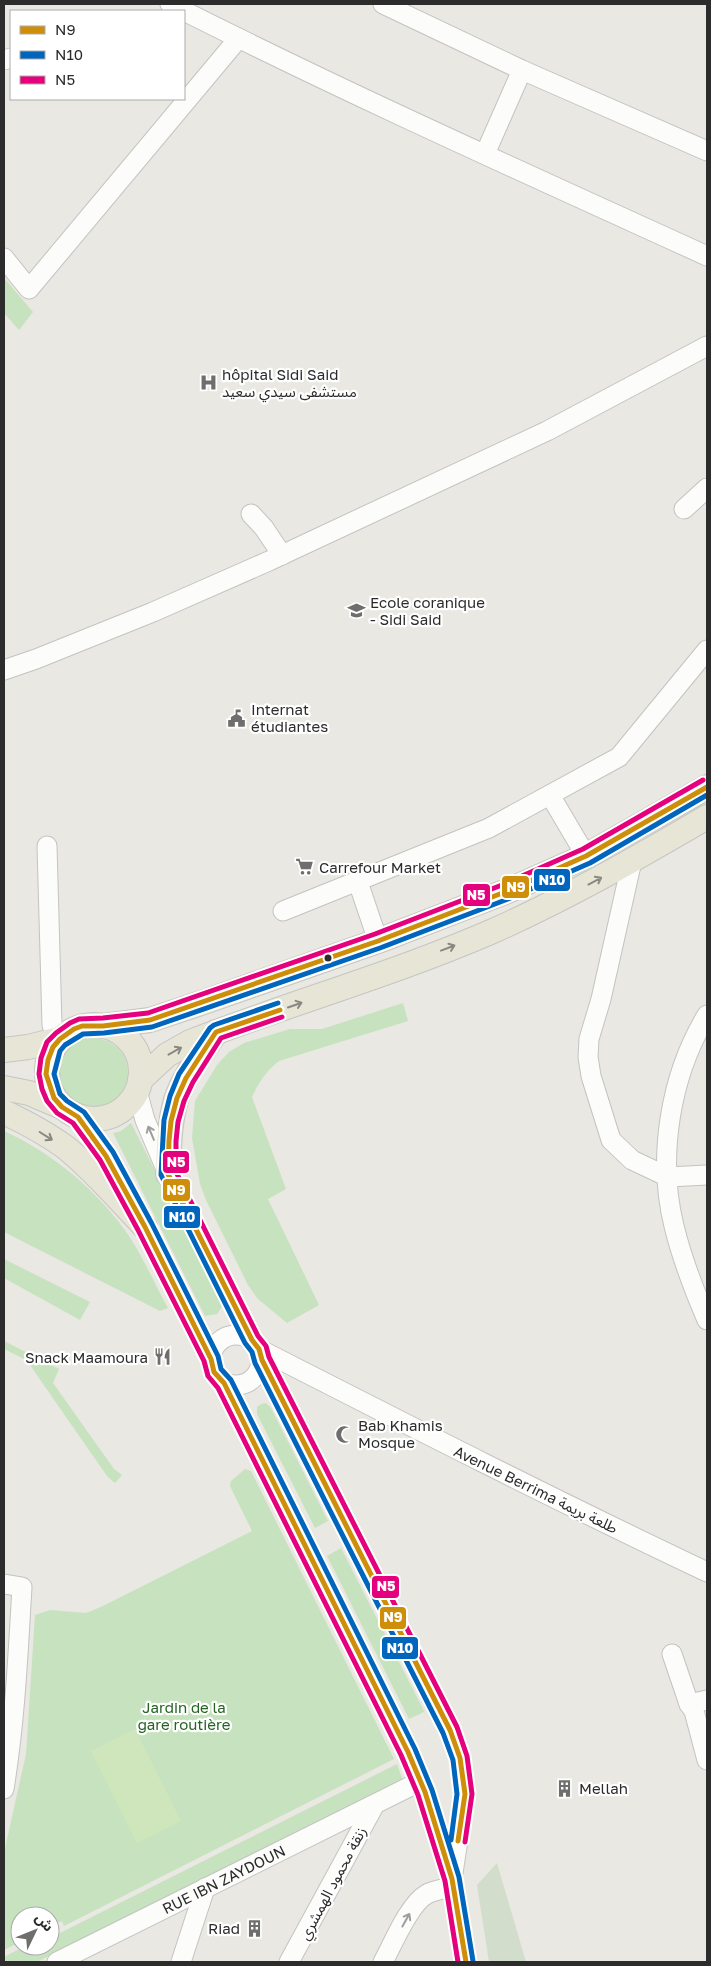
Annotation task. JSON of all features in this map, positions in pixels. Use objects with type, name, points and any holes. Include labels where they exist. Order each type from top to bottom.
[{"type":"main road","points":[[70,1112],[54,1098],[46,1074],[48,1060],[53,1047],[60,1039],[74,1029],[82,1026],[103,1026],[150,1020],[378,941],[505,892],[586,856],[707,787]]},
{"type":"main road","points":[[4,1088],[29,1093],[70,1112],[95,1119],[116,1114],[126,1106],[139,1085],[167,1055],[190,1042],[356,984],[491,931],[559,900],[632,861],[707,817]]},
{"type":"main road","points":[[103,1026],[122,1034],[131,1044],[139,1061],[139,1085]]},
{"type":"main road","points":[[168,1174],[171,1122],[177,1098],[186,1078],[216,1032]]},
{"type":"main road","points":[[4,1050],[28,1047],[60,1039]]},
{"type":"main road","points":[[4,1112],[64,1147],[86,1166],[145,1227]]},
{"type":"street","points":[[394,6],[522,70],[707,151]]},
{"type":"street","points":[[189,17],[707,256]]},
{"type":"street","points":[[4,258],[30,289],[238,38]]},
{"type":"street","points":[[485,154],[522,70]]},
{"type":"street","points":[[4,670],[154,612],[282,555],[547,431],[707,346]]},
{"type":"street","points":[[684,509],[707,488]]},
{"type":"street","points":[[251,514],[264,528],[282,555]]},
{"type":"street","points":[[283,911],[489,828],[619,757],[707,650]]},
{"type":"street","points":[[550,795],[586,856]]},
{"type":"street","points":[[47,846],[52,1025],[60,1039]]},
{"type":"street","points":[[632,861],[601,999],[588,1039],[588,1057],[598,1102],[611,1140],[632,1160],[668,1176],[707,1175]]},
{"type":"street","points":[[358,882],[378,941]]},
{"type":"street","points":[[707,1015],[685,1062],[672,1105],[667,1135],[668,1176],[674,1225],[707,1320]]},
{"type":"street","points":[[139,1085],[145,1120],[168,1174],[450,1730]]},
{"type":"street","points":[[70,1112],[106,1156],[145,1227],[211,1359],[212,1369],[219,1380],[234,1386],[245,1384],[252,1380],[260,1370],[258,1350],[237,1335],[229,1336],[216,1344],[211,1359]]},
{"type":"street","name":"Avenue Berrima طلعة بريمة","points":[[258,1350],[707,1572]]},
{"type":"street","points":[[224,1383],[409,1754],[423,1787],[452,1883],[466,1962]]},
{"type":"street","points":[[4,1584],[22,1587],[16,1686],[10,1751],[4,1789]]},
{"type":"street","points":[[672,1654],[689,1704],[694,1711],[707,1760]]},
{"type":"street","points":[[689,1704],[707,1700]]},
{"type":"street","points":[[452,1883],[465,1794],[460,1758]]},
{"type":"street","points":[[423,1787],[436,1804],[448,1808],[460,1804],[465,1794]]},
{"type":"street","name":"RUE IBN ZAYDOUN","points":[[57,1962],[383,1800],[423,1787]]},
{"type":"street","name":"زنقة محمود الهمشري","points":[[289,1962],[383,1800]]},
{"type":"street","points":[[383,1962],[412,1909],[419,1900],[427,1894],[452,1883]]},
{"type":"street","points":[[181,1962],[205,1888]]},
{"type":"green space","points":[[4,278],[33,312],[19,330],[4,313]]},
{"type":"green space","points":[[403,1003],[408,1021],[279,1061],[263,1077],[252,1097],[286,1189],[268,1199],[319,1305],[287,1323],[258,1299],[248,1285],[206,1200],[200,1184],[192,1138],[195,1101],[217,1065],[229,1052],[244,1043],[290,1029],[322,1029]]},
{"type":"green space","points":[[93,1038],[106,1041],[118,1048],[125,1060],[128,1073],[125,1086],[118,1098],[106,1105],[93,1108],[80,1105],[68,1098],[61,1086],[58,1073],[61,1060],[68,1048],[80,1041]]},
{"type":"green space","points":[[131,1123],[223,1305],[217,1314],[205,1316],[113,1133],[121,1131]]},
{"type":"green space","points":[[4,1131],[51,1158],[94,1194],[126,1231],[168,1308],[160,1311],[4,1232]]},
{"type":"green space","points":[[4,1259],[90,1302],[80,1320],[4,1278]]},
{"type":"green space","points":[[4,1341],[59,1369],[53,1383],[114,1469],[122,1475],[115,1483],[107,1476],[30,1365],[24,1359],[4,1349]]},
{"type":"green space","points":[[266,1403],[271,1408],[328,1521],[315,1528],[257,1414],[257,1407]]},
{"type":"green space","name":"Jardin de la gare routière","points":[[245,1469],[251,1471],[394,1759],[64,1926],[62,1921],[60,1922],[60,1906],[10,1906],[10,1947],[4,1950],[4,1853],[26,1754],[35,1615],[50,1610],[86,1613],[252,1531],[230,1486],[231,1481]]},
{"type":"green space","points":[[341,1548],[427,1717],[424,1712],[409,1719],[327,1556]]},
{"type":"green space","points":[[135,1729],[181,1821],[137,1843],[91,1751]]},
{"type":"green space","points":[[397,1764],[403,1781],[60,1951],[60,1933]]},
{"type":"green space","points":[[497,1863],[526,1962],[489,1962],[477,1885]]},
{"type":"green space","points":[[10,1954],[10,1956],[49,1956],[37,1962],[4,1962],[4,1957]]},
{"type":"tunnel","points":[[450,1730],[460,1758]]},
{"type":"transit line","name":"N5","points":[[458,1962],[445,1881],[418,1795],[401,1755],[218,1388],[208,1376],[204,1361],[138,1230],[100,1160],[73,1123],[57,1113],[47,1101],[39,1074],[41,1058],[47,1042],[56,1033],[79,1019],[148,1013],[375,934],[502,885],[583,849],[703,780]]},
{"type":"transit line","name":"N9","points":[[466,1962],[452,1879],[425,1792],[408,1752],[224,1383],[214,1372],[211,1359],[145,1227],[106,1156],[78,1117],[62,1107],[54,1098],[46,1074],[48,1060],[53,1047],[60,1039],[82,1026],[103,1026],[150,1020],[378,941],[505,892],[586,856],[707,787]]},
{"type":"transit line","name":"N10","points":[[473,1961],[459,1877],[432,1790],[415,1749],[231,1380],[221,1369],[218,1356],[152,1224],[113,1152],[84,1112],[60,1094],[54,1074],[60,1051],[65,1045],[83,1034],[152,1027],[380,948],[508,899],[590,863],[707,795]]},
{"type":"transit line","name":"N10","points":[[278,1003],[210,1028],[179,1074],[170,1096],[164,1120],[161,1175],[443,1733],[453,1760],[457,1794],[451,1840]]},
{"type":"transit line","name":"N9","points":[[280,1010],[216,1032],[186,1078],[177,1098],[171,1121],[168,1174],[252,1340],[259,1349],[262,1360],[450,1730],[460,1758],[465,1794],[458,1841]]},
{"type":"transit line","name":"N5","points":[[282,1017],[221,1038],[193,1082],[184,1101],[178,1122],[176,1172],[258,1336],[266,1346],[269,1357],[457,1727],[467,1756],[472,1794],[465,1842]]},
{"type":"place","name":"hôpital Sidi Said مستشفى سيدي سعيد","points":[[208,383]]},
{"type":"place","name":"Ecole coranique - Sidi Said","points":[[356,611]]},
{"type":"place","name":"Internat étudiantes","points":[[237,718]]},
{"type":"place","name":"Carrefour Market","points":[[305,867]]},
{"type":"place","name":"Snack Maamoura","points":[[162,1357]]},
{"type":"place","name":"Bab Khamis Mosque","points":[[344,1434]]},
{"type":"place","name":"Mellah","points":[[565,1788]]},
{"type":"place","name":"Riad","points":[[254,1928]]}]
